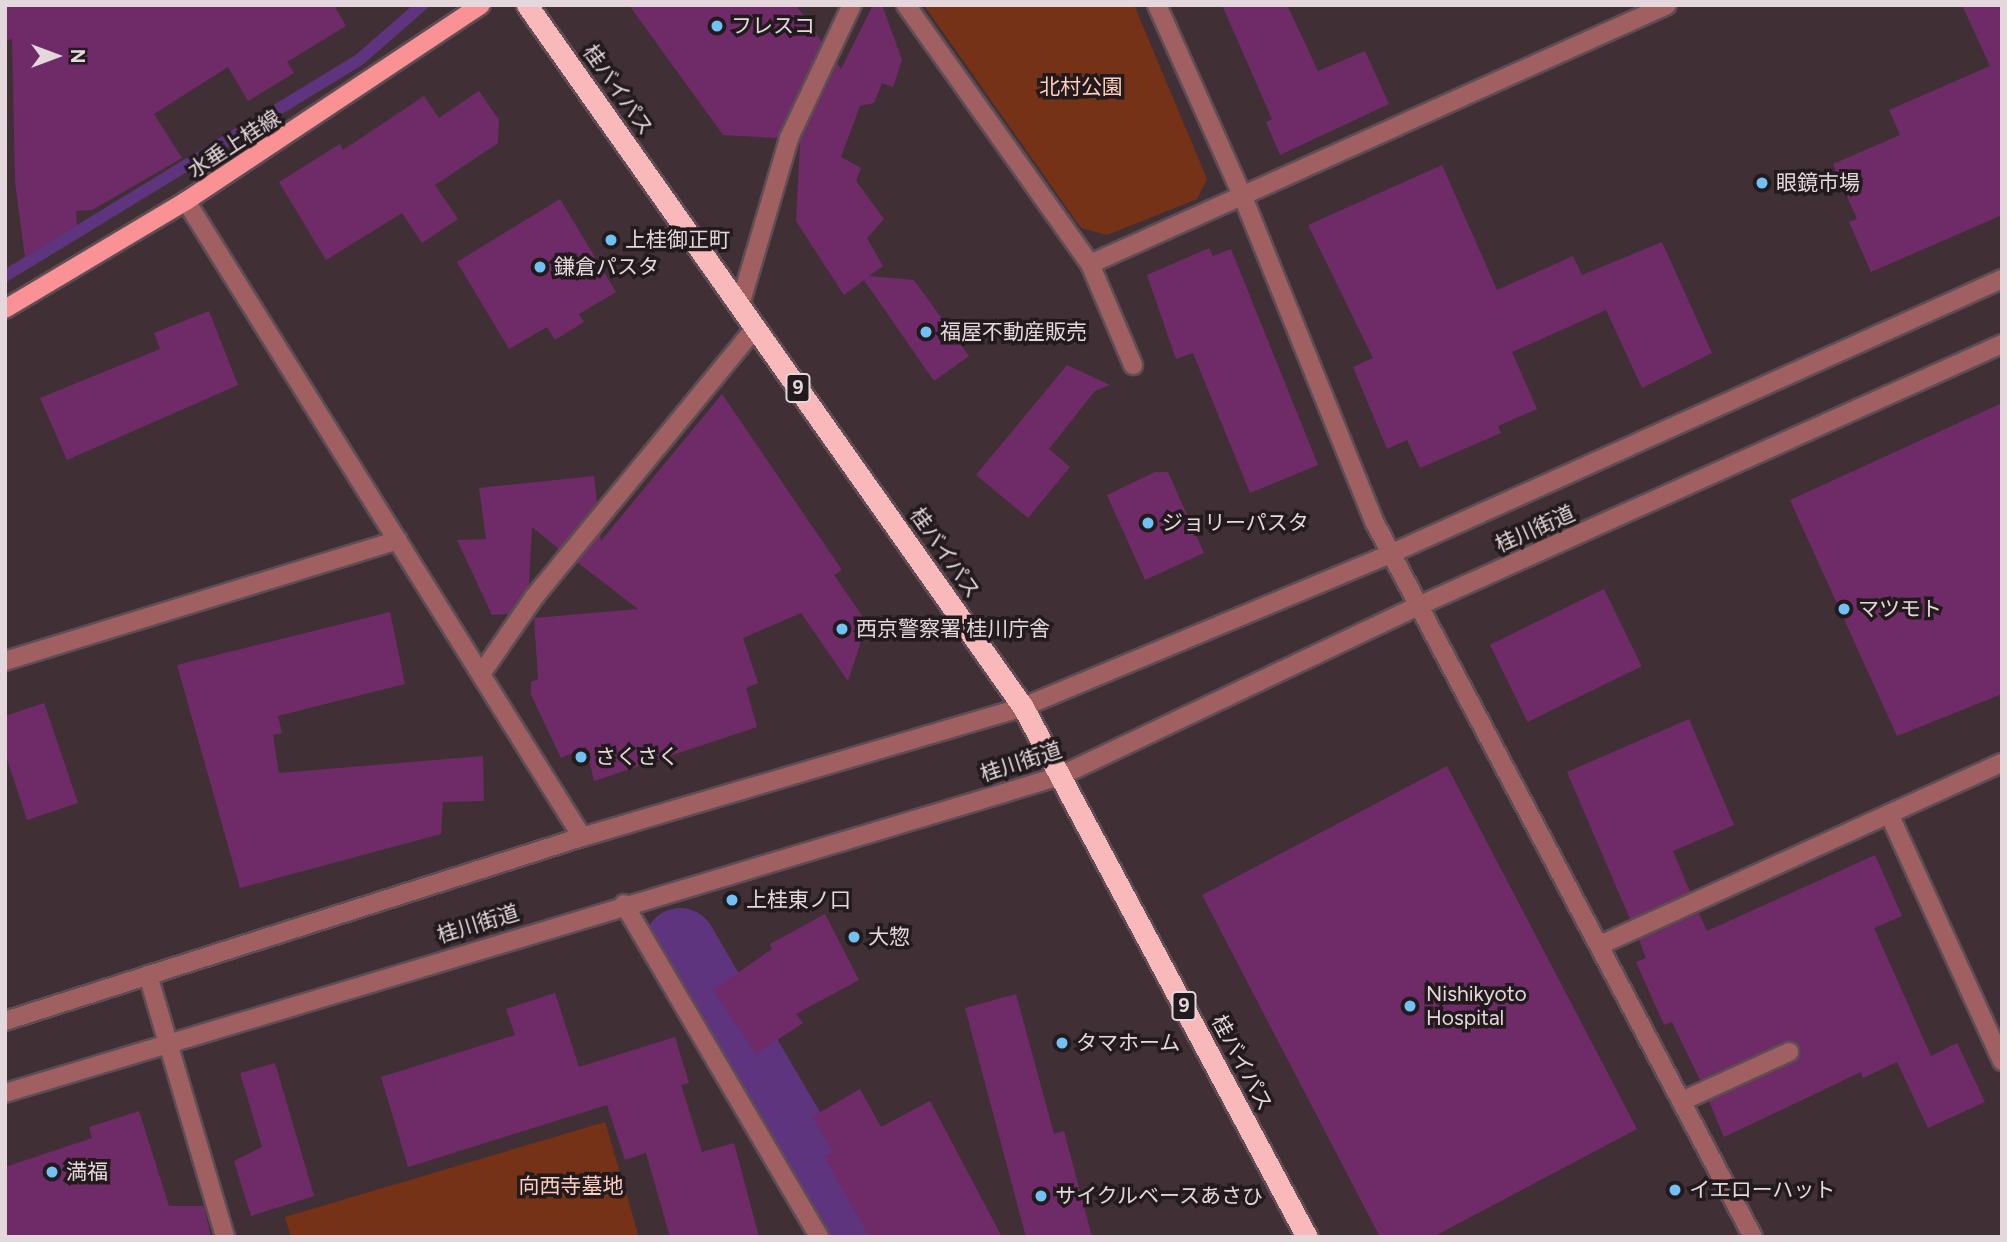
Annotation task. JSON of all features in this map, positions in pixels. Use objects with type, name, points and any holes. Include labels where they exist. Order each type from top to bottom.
[{"type":"highway","name":"桂バイパス","points":[[527,5],[1023,706],[1307,1237]]},
{"type":"main road","name":"水垂上桂線","points":[[5,309],[186,201],[481,5]]},
{"type":"street","points":[[740,305],[789,138],[852,5]]},
{"type":"street","points":[[906,5],[1090,264],[1133,365]]},
{"type":"street","points":[[1157,5],[1243,197],[1390,554],[1753,1237]]},
{"type":"street","points":[[1090,264],[1667,5]]},
{"type":"street","points":[[186,201],[582,837]]},
{"type":"street","name":"桂川街道","points":[[5,1021],[582,837],[1023,706],[1390,554],[2002,279]]},
{"type":"street","points":[[481,674],[535,596],[756,327]]},
{"type":"street","name":"桂川街道","points":[[5,1093],[624,904],[1060,776],[1416,607],[2002,344]]},
{"type":"street","points":[[5,661],[398,540]]},
{"type":"street","points":[[1600,945],[2002,763]]},
{"type":"street","points":[[1889,814],[2002,1061]]},
{"type":"street","points":[[624,904],[819,1237]]},
{"type":"street","points":[[148,975],[225,1237]]},
{"type":"street","points":[[1682,1101],[1789,1052]]},
{"type":"green space","name":"北村公園","points":[[924,5],[1134,5],[1207,179],[1197,199],[1107,235],[1081,228]]},
{"type":"green space","name":"向西寺墓地","points":[[605,1122],[639,1237],[291,1237],[285,1217]]},
{"type":"building","points":[[5,5],[334,5],[346,26],[287,62],[294,73],[248,101],[228,67],[154,114],[182,158],[92,210],[76,211],[77,225],[25,257],[15,182],[12,39],[5,41]]},
{"type":"building","points":[[629,5],[796,5],[822,42],[777,138],[723,135]]},
{"type":"building","points":[[873,5],[882,5],[902,60],[893,87],[882,83],[874,103],[860,106],[841,157],[861,168],[856,181],[884,219],[867,238],[883,266],[869,276],[914,280],[969,356],[934,381],[864,280],[844,295],[796,221],[800,142],[837,63],[841,69]]},
{"type":"building","points":[[1222,5],[1287,5],[1318,71],[1365,51],[1389,104],[1280,155],[1266,122],[1272,119]]},
{"type":"building","points":[[1962,5],[2002,5],[2002,215],[1871,272],[1849,222],[1857,219],[1833,164],[1900,135],[1889,110],[1990,66]]},
{"type":"building","points":[[479,91],[499,120],[498,143],[435,185],[458,219],[422,243],[402,213],[326,260],[279,182],[340,144],[343,150],[424,96],[439,118]]},
{"type":"building","points":[[1442,165],[1497,290],[1573,256],[1582,275],[1662,242],[1712,353],[1642,388],[1606,310],[1512,352],[1537,409],[1498,426],[1501,433],[1420,468],[1407,440],[1387,449],[1353,367],[1373,358],[1308,225]]},
{"type":"building","points":[[560,199],[616,292],[579,314],[584,322],[555,340],[547,327],[509,349],[457,262]]},
{"type":"building","points":[[1209,248],[1213,256],[1231,249],[1318,465],[1250,493],[1193,353],[1176,359],[1147,275]]},
{"type":"building","points":[[209,311],[238,385],[67,460],[40,398],[160,349],[154,333]]},
{"type":"building","points":[[1067,365],[1110,385],[1095,391],[1049,449],[1070,467],[1028,518],[976,475]]},
{"type":"building","points":[[722,394],[842,570],[834,575],[867,623],[848,681],[801,613],[743,638],[758,683],[746,688],[757,727],[594,781],[586,747],[561,758],[531,695],[531,682],[538,679],[534,618],[638,609],[577,562],[600,534],[601,541]]},
{"type":"building","points":[[2002,403],[2002,694],[1897,736],[1790,500]]},
{"type":"building","points":[[1155,472],[1168,472],[1204,553],[1145,580],[1107,495]]},
{"type":"building","points":[[594,476],[597,503],[559,549],[532,527],[529,585],[509,614],[492,615],[457,540],[486,539],[479,488]]},
{"type":"building","points":[[1604,589],[1642,666],[1528,722],[1490,645]]},
{"type":"building","points":[[390,612],[405,684],[278,716],[282,733],[273,735],[279,773],[483,756],[484,801],[443,802],[441,834],[240,888],[177,665]]},
{"type":"building","points":[[44,703],[78,803],[27,820],[5,753],[5,716]]},
{"type":"building","points":[[1689,719],[1734,825],[1673,851],[1690,892],[1630,919],[1567,772]]},
{"type":"building","points":[[1447,766],[1637,1129],[1433,1237],[1380,1237],[1202,895]]},
{"type":"building","points":[[1875,855],[1902,916],[1874,928],[1931,1056],[1957,1043],[1985,1102],[1928,1128],[1897,1062],[1863,1078],[1861,1072],[1724,1137],[1709,1101],[1794,1062],[1800,1048],[1784,1042],[1700,1080],[1672,1022],[1664,1025],[1636,962],[1646,958],[1639,940],[1699,913],[1707,931]]},
{"type":"building","points":[[825,914],[859,980],[796,1014],[803,1023],[756,1054],[713,990],[772,949],[770,944]]},
{"type":"building","points":[[555,993],[579,1067],[675,1037],[689,1083],[681,1085],[702,1152],[734,1143],[759,1237],[670,1237],[646,1153],[625,1160],[607,1105],[408,1167],[381,1077],[515,1035],[506,1009]]},
{"type":"building","points":[[1016,994],[1054,1134],[1064,1131],[1092,1237],[1026,1237],[965,1008]]},
{"type":"building","points":[[275,1063],[314,1196],[251,1216],[234,1161],[262,1147],[240,1073]]},
{"type":"building","points":[[860,1089],[881,1127],[930,1101],[1002,1237],[869,1237],[824,1157],[833,1152],[812,1117]]},
{"type":"building","points":[[139,1111],[169,1206],[204,1206],[211,1237],[5,1237],[5,1167],[92,1138],[89,1127]]},
{"type":"waterway","points":[[5,276],[359,60],[422,5]]},
{"type":"waterway","points":[[680,944],[851,1237]]},
{"type":"place","name":"フレスコ","points":[[717,26]]},
{"type":"place","name":"眼鏡市場","points":[[1762,183]]},
{"type":"place","name":"上桂御正町","points":[[611,240]]},
{"type":"place","name":"鎌倉パスタ","points":[[540,267]]},
{"type":"place","name":"福屋不動産販売","points":[[926,332]]},
{"type":"place","name":"ジョリーパスタ","points":[[1148,523]]},
{"type":"place","name":"マツモト","points":[[1844,609]]},
{"type":"place","name":"西京警察署 桂川庁舎","points":[[842,629]]},
{"type":"place","name":"さくさく","points":[[581,757]]},
{"type":"place","name":"上桂東ノ口","points":[[732,900]]},
{"type":"place","name":"大惣","points":[[854,937]]},
{"type":"place","name":"Nishikyoto Hospital","points":[[1410,1006]]},
{"type":"place","name":"タマホーム","points":[[1062,1043]]},
{"type":"place","name":"満福","points":[[52,1172]]},
{"type":"place","name":"イエローハット","points":[[1675,1190]]},
{"type":"place","name":"サイクルベースあさひ","points":[[1041,1196]]}]
